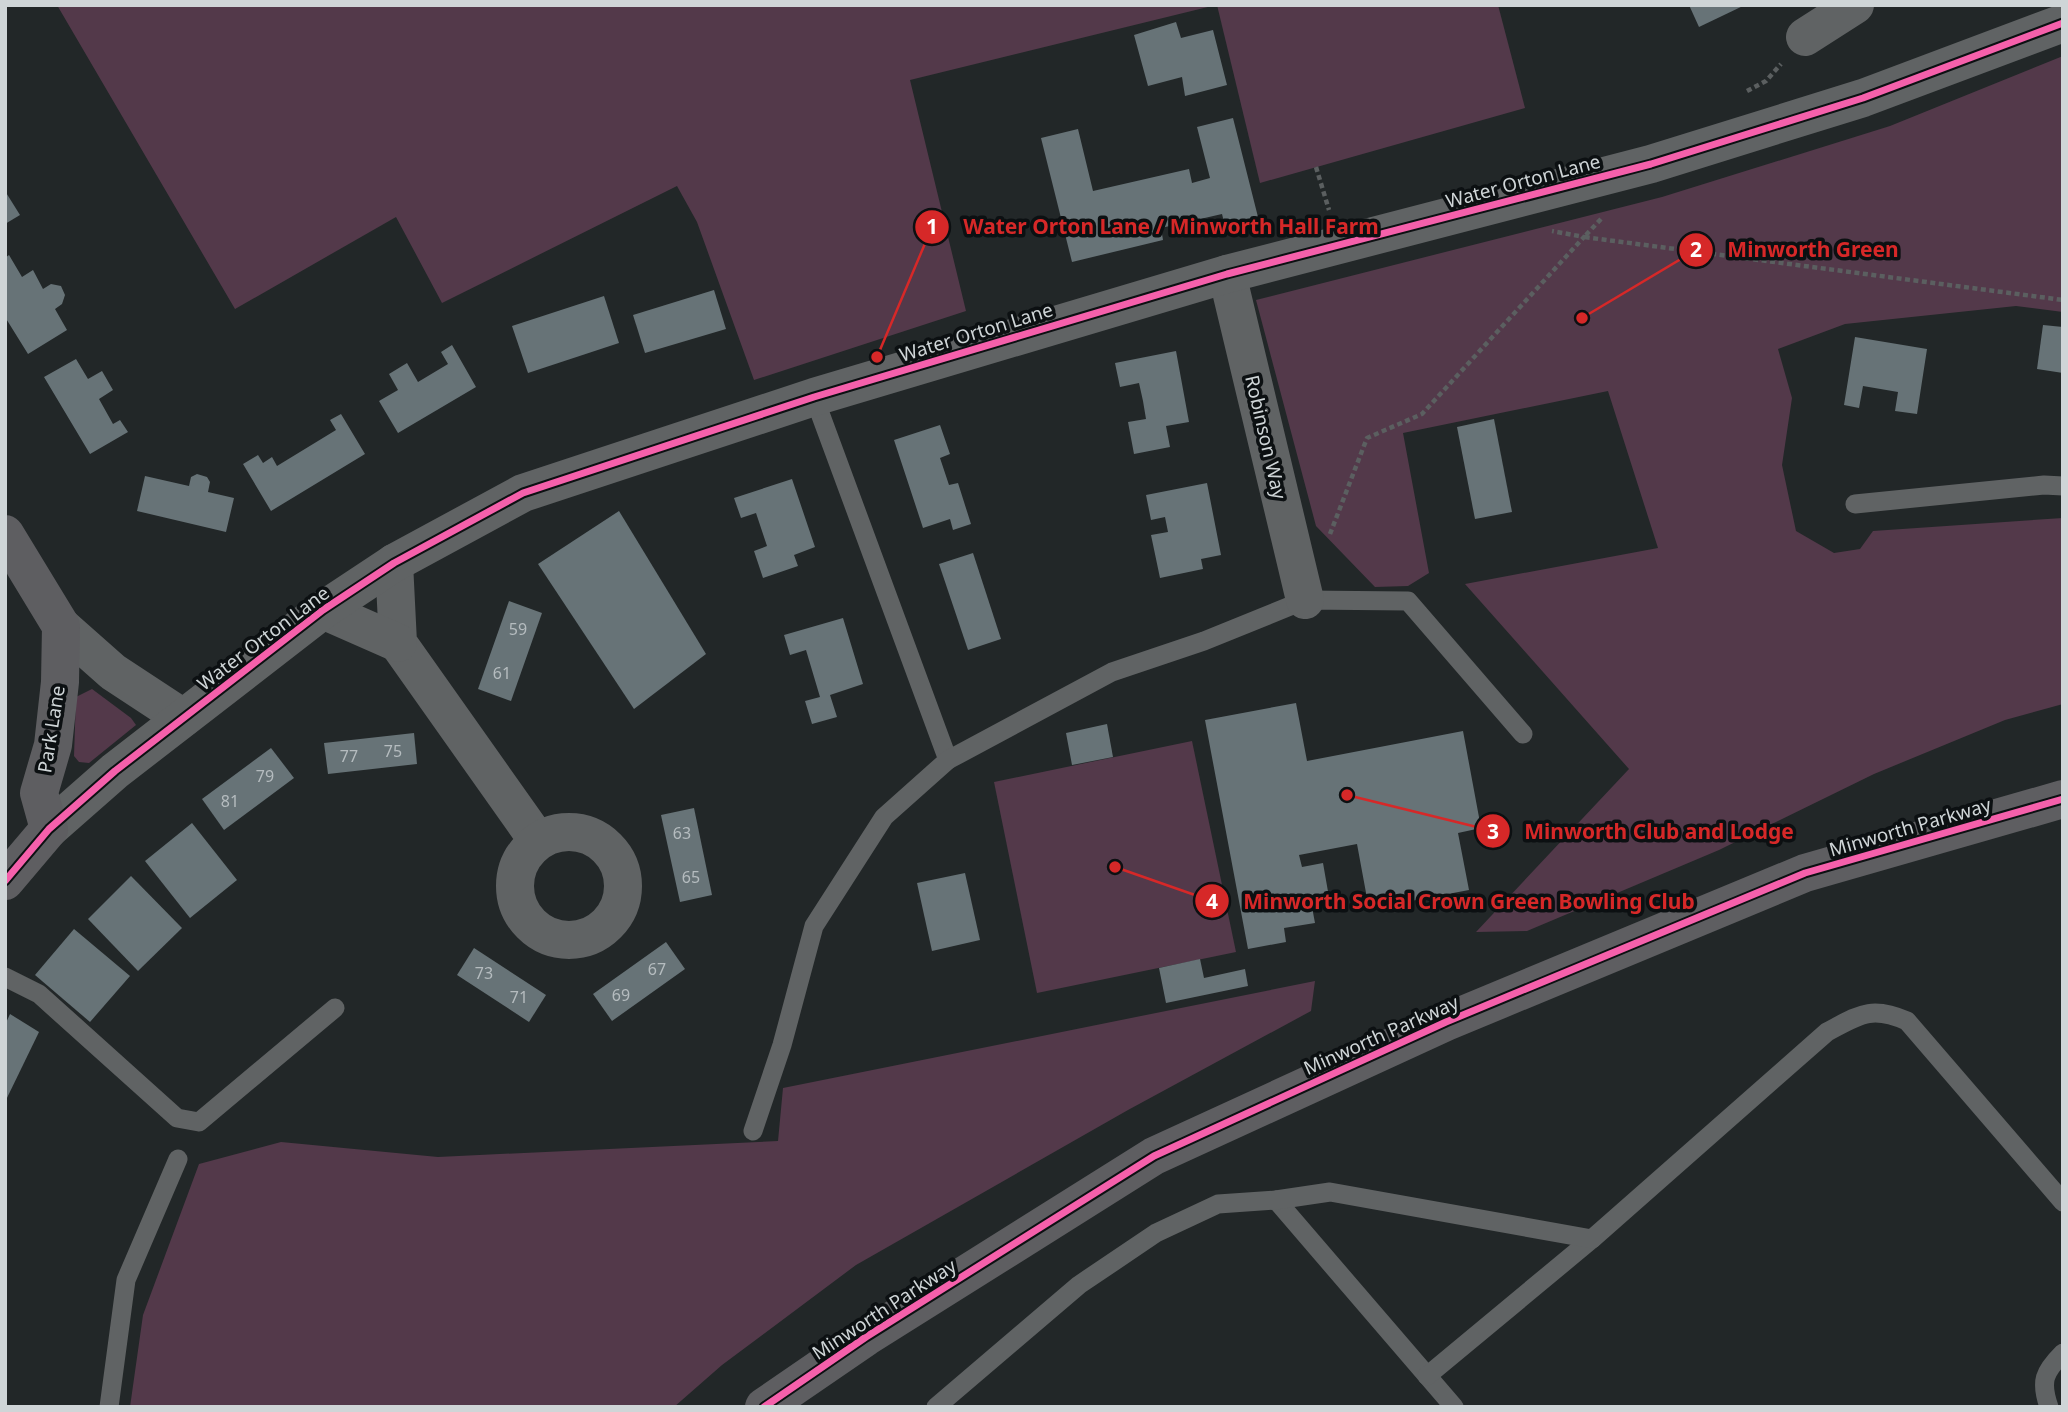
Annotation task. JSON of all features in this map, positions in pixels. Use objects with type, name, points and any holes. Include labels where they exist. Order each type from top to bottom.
[{"type":"street","points":[[1805,37],[1855,5]]},
{"type":"street","name":"Water Orton Lane","points":[[5,881],[50,829],[115,771],[323,610],[394,564],[523,493],[814,397],[1227,274],[1651,164],[1863,98],[2063,23]]},
{"type":"street","name":"Robinson Way","points":[[1227,274],[1305,600]]},
{"type":"street","points":[[5,534],[61,626],[113,672],[183,718]]},
{"type":"street","points":[[394,564],[398,643],[538,841]]},
{"type":"street","name":"Water Orton Lane","points":[[323,610],[398,643]]},
{"type":"street","name":"Park Lane","points":[[50,829],[39,793],[53,745],[60,682],[61,626]]},
{"type":"street","name":"Minworth Parkway","points":[[764,1407],[866,1337],[1154,1156],[1446,1022],[1805,873],[2063,799]]},
{"type":"lane","points":[[814,397],[948,760]]},
{"type":"lane","points":[[1855,504],[2044,485],[2063,486]]},
{"type":"lane","points":[[753,1131],[782,1045],[814,926],[884,817],[948,760],[1112,673],[1203,641],[1305,600],[1408,601],[1522,734]]},
{"type":"lane","points":[[5,977],[38,994],[177,1118],[199,1122],[335,1008]]},
{"type":"lane","points":[[1427,1376],[1592,1238],[1827,1032],[1859,1015],[1887,1012],[1907,1021],[2063,1202]]},
{"type":"lane","points":[[109,1407],[126,1280],[178,1159]]},
{"type":"lane","points":[[936,1407],[1079,1285],[1156,1233],[1218,1204],[1276,1200],[1330,1192],[1592,1238]]},
{"type":"lane","points":[[1276,1200],[1454,1407]]},
{"type":"lane","points":[[2049,1407],[2043,1388],[2045,1378],[2048,1367],[2063,1353]]},
{"type":"path","points":[[1329,538],[1367,438],[1422,414],[1609,210]]},
{"type":"path","points":[[1543,229],[1584,237],[2063,300]]},
{"type":"shaded area","points":[[57,5],[1216,5],[910,80],[966,311],[754,380],[697,222],[677,186],[442,303],[396,217],[235,309]]},
{"type":"shaded area","points":[[1217,5],[1498,5],[1525,108],[1260,183]]},
{"type":"shaded area","points":[[2063,56],[2063,312],[2016,306],[1845,324],[1778,349],[1792,398],[1782,465],[1796,531],[1834,553],[1860,549],[1873,531],[2063,518],[2063,704],[2005,720],[1874,774],[1719,850],[1527,931],[1476,932],[1629,769],[1465,584],[1658,548],[1608,391],[1403,433],[1429,573],[1408,586],[1375,587],[1316,526],[1256,300],[1662,197],[1890,126]]},
{"type":"shaded area","points":[[92,689],[131,718],[136,725],[89,763],[79,762],[74,756],[76,697]]},
{"type":"shaded area","points":[[1192,741],[1236,952],[1037,993],[994,782]]},
{"type":"shaded area","points":[[1315,981],[1311,1011],[1128,1110],[856,1265],[722,1365],[674,1407],[130,1407],[143,1315],[199,1164],[281,1142],[438,1157],[778,1141],[783,1088]]},
{"type":"building","points":[[1689,5],[1745,5],[1699,27]]},
{"type":"building","points":[[1176,22],[1181,38],[1213,30],[1227,85],[1185,96],[1182,77],[1148,86],[1134,35]]},
{"type":"building","points":[[1233,118],[1259,221],[1226,230],[1222,214],[1161,228],[1163,240],[1072,262],[1041,138],[1078,129],[1093,191],[1189,169],[1192,183],[1210,178],[1197,127]]},
{"type":"building","points":[[5,191],[20,215],[5,224]]},
{"type":"building","points":[[9,255],[22,277],[33,270],[43,289],[51,284],[61,286],[65,295],[62,304],[55,309],[67,330],[28,354],[5,317],[5,258]]},
{"type":"building","points":[[714,290],[726,329],[645,353],[633,315]]},
{"type":"building","points":[[604,296],[619,343],[528,373],[512,326]]},
{"type":"building","points":[[2043,325],[2063,327],[2063,373],[2037,369]]},
{"type":"building","points":[[1855,337],[1927,349],[1917,414],[1895,411],[1898,392],[1863,386],[1859,408],[1844,405]]},
{"type":"building","points":[[452,345],[476,387],[398,433],[379,401],[398,390],[389,374],[407,363],[418,382],[448,364],[441,352]]},
{"type":"building","points":[[1176,351],[1189,422],[1166,426],[1170,447],[1134,454],[1128,422],[1146,419],[1143,401],[1139,383],[1120,387],[1115,363]]},
{"type":"building","points":[[76,359],[88,379],[102,371],[113,390],[99,399],[113,424],[120,420],[128,432],[90,454],[44,377]]},
{"type":"building","points":[[341,414],[365,454],[271,511],[243,464],[258,455],[263,463],[272,457],[277,466],[336,430],[330,420]]},
{"type":"building","points":[[1494,419],[1512,512],[1475,519],[1457,427]]},
{"type":"building","points":[[940,425],[950,454],[940,458],[949,485],[958,483],[971,524],[953,530],[950,519],[923,528],[894,440]]},
{"type":"building","points":[[197,474],[207,477],[210,482],[208,492],[234,498],[226,532],[137,511],[145,476],[189,486],[191,477]]},
{"type":"building","points":[[792,479],[815,547],[794,555],[798,566],[763,578],[754,551],[767,546],[756,513],[741,518],[734,498]]},
{"type":"building","points":[[1207,483],[1221,555],[1201,559],[1203,569],[1160,578],[1151,535],[1168,532],[1165,517],[1151,520],[1146,495]]},
{"type":"building","points":[[619,511],[706,654],[634,709],[538,564]]},
{"type":"building","points":[[973,553],[1001,639],[968,650],[939,564]]},
{"type":"building","points":[[509,601],[542,613],[511,701],[478,689]]},
{"type":"building","points":[[843,618],[863,684],[830,695],[837,717],[812,724],[805,701],[820,697],[806,650],[790,655],[784,635]]},
{"type":"building","points":[[1296,703],[1307,761],[1463,731],[1481,828],[1458,833],[1469,890],[1369,909],[1357,844],[1299,855],[1302,867],[1323,863],[1330,903],[1312,907],[1315,923],[1284,928],[1286,942],[1248,949],[1205,720]]},
{"type":"building","points":[[1107,724],[1113,757],[1072,765],[1066,733]]},
{"type":"building","points":[[414,733],[417,764],[328,774],[324,743]]},
{"type":"building","points":[[271,748],[294,778],[224,830],[202,799]]},
{"type":"building","points":[[694,808],[712,895],[680,902],[661,815]]},
{"type":"building","points":[[192,823],[237,880],[190,918],[145,861]]},
{"type":"building","points":[[965,873],[980,940],[932,951],[917,883]]},
{"type":"building","points":[[131,876],[182,928],[138,971],[88,919]]},
{"type":"building","points":[[74,929],[130,976],[90,1022],[35,975]]},
{"type":"building","points":[[666,942],[685,969],[612,1021],[593,994]]},
{"type":"building","points":[[474,948],[546,995],[529,1022],[457,975]]},
{"type":"building","points":[[1200,959],[1204,978],[1245,969],[1248,986],[1166,1003],[1159,968]]},
{"type":"building","points":[[10,1014],[39,1032],[5,1102],[5,1025]]},
{"type":"cycle path","points":[[5,881],[49,829],[115,771],[323,610],[394,563],[523,493],[814,397],[1227,274],[1651,164],[1863,98],[2063,23]]},
{"type":"cycle path","points":[[764,1407],[866,1337],[1154,1156],[1446,1022],[1805,873],[2063,799]]},
{"type":"place","name":"Minworth Green","points":[[1582,318]]},
{"type":"place","name":"Water Orton Lane / Minworth Hall Farm","points":[[877,357]]},
{"type":"place","name":"Minworth Club and Lodge","points":[[1347,795]]},
{"type":"place","name":"Minworth Social Crown Green Bowling Club","points":[[1115,867]]}]
